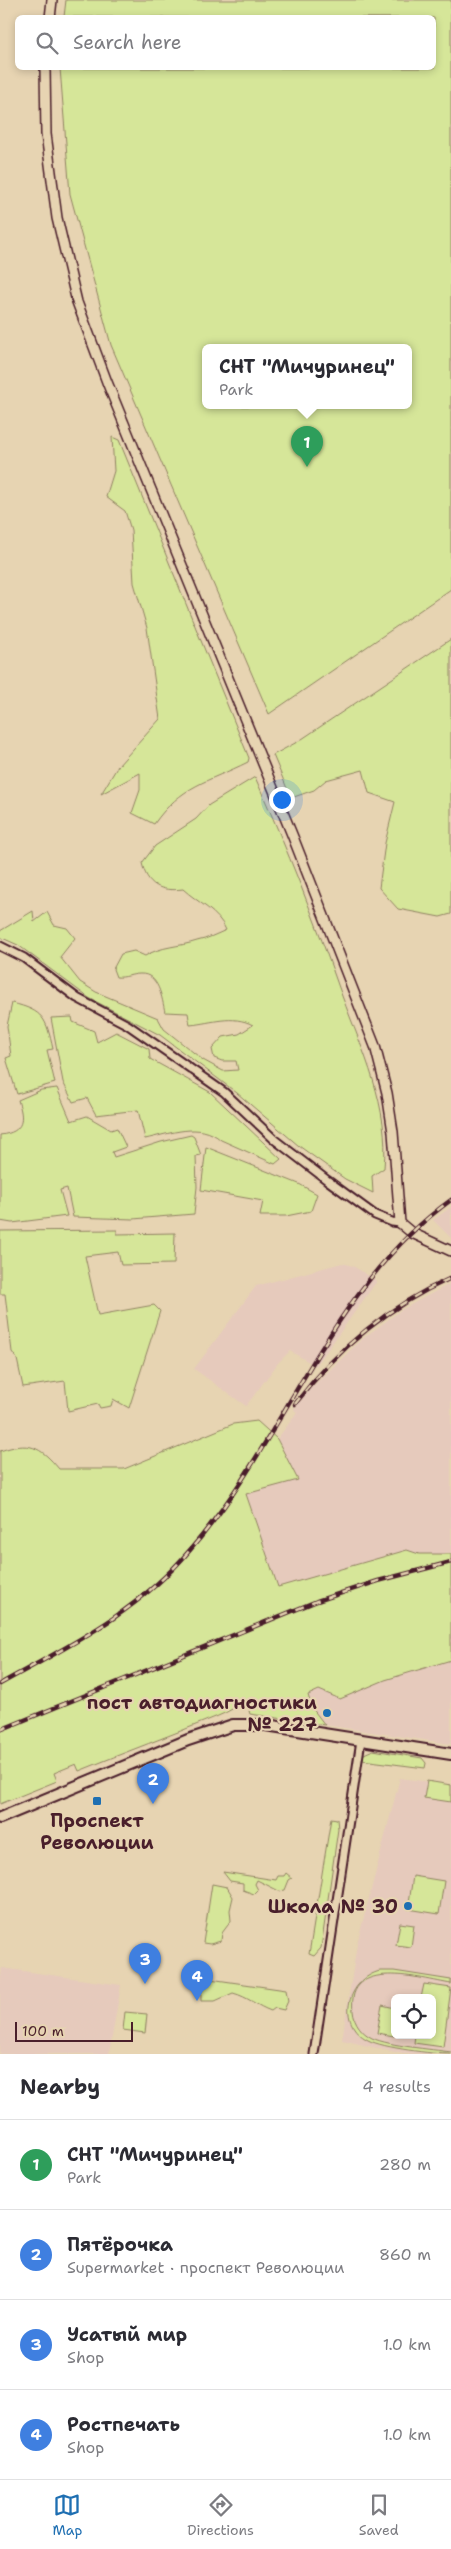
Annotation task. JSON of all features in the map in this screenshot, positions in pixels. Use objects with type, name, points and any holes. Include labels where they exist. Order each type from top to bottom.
[{"type":"main road","points":[[0,1818],[188,1740],[233,1725],[266,1725],[451,1754]]},
{"type":"street","points":[[50,15],[52,0]]},
{"type":"street","points":[[45,70],[46,134],[57,218],[77,302],[107,382],[294,837],[375,1046],[387,1093],[393,1132],[400,1223]]},
{"type":"street","points":[[0,946],[24,958],[77,998],[135,1030],[224,1092],[275,1140],[375,1215],[400,1223],[412,1233],[451,1251]]},
{"type":"street","points":[[314,2054],[361,1740]]},
{"type":"shaded area","points":[[451,1207],[451,1238],[433,1220]]},
{"type":"shaded area","points":[[342,1263],[353,1266],[377,1281],[316,1366],[290,1351],[278,1363],[246,1406],[194,1369],[256,1286]]},
{"type":"shaded area","points":[[451,1283],[451,1554],[419,1554],[407,1550],[278,1587],[246,1494],[298,1480],[277,1439],[297,1413],[294,1409],[311,1388],[362,1339],[401,1310]]},
{"type":"shaded area","points":[[451,1660],[451,1744],[325,1725],[312,1708],[307,1696],[319,1690],[385,1680]]},
{"type":"shaded area","name":"Школа № 30","points":[[400,1778],[451,1785],[451,2054],[403,2054],[342,2040],[357,1944]]},
{"type":"shaded area","points":[[2,1968],[121,1985],[109,2054],[0,2054],[0,1984]]},
{"type":"green space","points":[[66,0],[451,0],[451,589],[269,714],[111,345],[70,194],[60,70],[436,70],[436,15],[64,15]]},
{"type":"green space","points":[[112,437],[119,440],[249,758],[248,762],[208,780],[185,793],[164,811],[154,824],[132,813],[140,790],[140,773],[101,794],[118,766],[160,719],[147,628],[134,583],[131,530],[125,511],[106,497],[114,471]]},
{"type":"green space","points":[[451,639],[451,914],[440,917],[398,909],[379,888],[385,843],[395,802],[369,793],[363,770],[326,780],[314,790],[291,798],[273,755],[299,741]]},
{"type":"green space","points":[[255,777],[290,858],[373,1080],[383,1123],[385,1145],[384,1168],[372,1176],[373,1193],[345,1179],[299,1146],[237,1093],[160,1035],[89,998],[18,945],[0,937],[0,931],[33,911],[34,922],[47,912],[54,925],[67,928],[75,938],[60,957],[80,982],[96,992],[158,1018],[164,1029],[203,1060],[223,1071],[238,1070],[236,1061],[222,1061],[214,1058],[212,1049],[223,1037],[239,1034],[253,1025],[237,1020],[222,1020],[190,1025],[188,1013],[165,1012],[161,994],[152,978],[140,974],[116,977],[113,969],[121,954],[134,951],[145,956],[164,948],[204,939],[226,930],[213,913],[183,889],[161,888],[151,882],[144,871],[142,863],[155,846],[196,819],[209,805]]},
{"type":"green space","points":[[12,1003],[31,1009],[42,1017],[53,1049],[47,1050],[55,1083],[17,1094],[6,1058],[11,1056],[7,1026]]},
{"type":"green space","points":[[72,1017],[73,1022],[94,1031],[97,1042],[116,1032],[149,1049],[150,1059],[210,1092],[281,1159],[275,1164],[204,1131],[184,1130],[145,1139],[138,1110],[96,1115],[87,1098],[73,1102],[63,1082],[51,1018]]},
{"type":"green space","points":[[57,1088],[71,1121],[87,1116],[111,1130],[117,1128],[126,1147],[112,1152],[114,1157],[161,1142],[191,1135],[194,1137],[201,1155],[196,1156],[197,1187],[194,1214],[133,1219],[73,1217],[67,1188],[60,1190],[67,1216],[12,1223],[0,1221],[0,1135],[14,1131],[21,1124],[22,1119],[18,1100],[41,1090]]},
{"type":"green space","points":[[206,1147],[299,1184],[317,1194],[311,1211],[286,1216],[260,1216],[263,1201],[201,1190]]},
{"type":"green space","points":[[117,1230],[117,1234],[175,1233],[174,1264],[121,1265],[118,1252],[85,1256],[98,1315],[154,1305],[160,1311],[129,1408],[113,1399],[111,1406],[100,1408],[98,1404],[68,1411],[65,1381],[23,1387],[17,1359],[12,1352],[5,1294],[0,1294],[0,1231]]},
{"type":"green space","points":[[257,1421],[277,1439],[298,1480],[246,1494],[278,1587],[407,1550],[419,1554],[451,1554],[451,1660],[385,1680],[340,1699],[319,1690],[308,1695],[312,1708],[325,1725],[250,1714],[249,1711],[252,1708],[249,1701],[222,1714],[79,1771],[76,1764],[54,1773],[57,1781],[0,1804],[0,1451],[19,1446],[33,1448],[46,1455],[59,1469],[124,1469],[233,1424]]},
{"type":"green space","points":[[373,1750],[422,1758],[426,1763],[425,1768],[362,1760],[364,1754]]},
{"type":"green space","points":[[427,1781],[451,1785],[451,1802],[424,1798]]},
{"type":"green space","points":[[331,1818],[337,1819],[338,1829],[321,1948],[314,1956],[309,1954]]},
{"type":"green space","points":[[223,1872],[276,1880],[278,1876],[284,1876],[286,1873],[292,1878],[289,1880],[285,1890],[279,1891],[257,1880],[255,1884],[258,1890],[254,1894],[243,1890],[243,1883],[230,1881]]},
{"type":"green space","points":[[413,1876],[444,1881],[439,1914],[408,1909]]},
{"type":"green space","points":[[212,1884],[227,1887],[233,1897],[230,1910],[231,1921],[222,1933],[221,1941],[210,1944],[203,1943]]},
{"type":"green space","points":[[400,1923],[414,1925],[411,1947],[396,1945]]},
{"type":"green space","points":[[380,1971],[394,1971],[451,1980],[451,1984],[422,1978],[388,1975],[373,1977],[361,1983],[354,1994],[353,2011],[355,2020],[362,2030],[368,2036],[380,2041],[451,2052],[451,2054],[421,2052],[385,2046],[368,2040],[358,2032],[351,2023],[349,2013],[353,1992],[360,1983],[369,1976]]},
{"type":"green space","points":[[196,1977],[286,1990],[288,2001],[284,2010],[275,2008],[271,2011],[233,1993],[215,2001],[201,2001],[201,1992],[194,1984]]},
{"type":"green space","points":[[424,1984],[451,1988],[443,2047],[414,2043],[414,2039],[436,2039],[436,1994],[422,1994]]},
{"type":"green space","points":[[382,2005],[391,2007],[391,2035],[377,2033]]},
{"type":"green space","points":[[125,2012],[147,2014],[145,2033],[123,2030]]},
{"type":"railway","points":[[0,1684],[77,1641],[125,1610],[148,1592],[190,1550],[254,1462],[310,1367],[340,1320],[372,1276],[409,1236],[451,1200]]},
{"type":"railway","points":[[295,1404],[328,1365],[365,1331],[406,1302],[451,1278]]},
{"type":"railway","points":[[0,1730],[317,1601],[378,1581],[451,1562]]},
{"type":"place","name":"СНТ \"Мичуринец\"","points":[[307,467]]},
{"type":"place","name":"пост автодиагностики № 227","points":[[327,1713]]},
{"type":"place","name":"Проспект Революции","points":[[97,1801]]},
{"type":"place","name":"Пятёрочка","points":[[153,1804]]},
{"type":"place","name":"Школа № 30","points":[[408,1906]]},
{"type":"place","name":"Усатый мир","points":[[145,1984]]},
{"type":"place","name":"Ростпечать","points":[[197,2001]]}]
